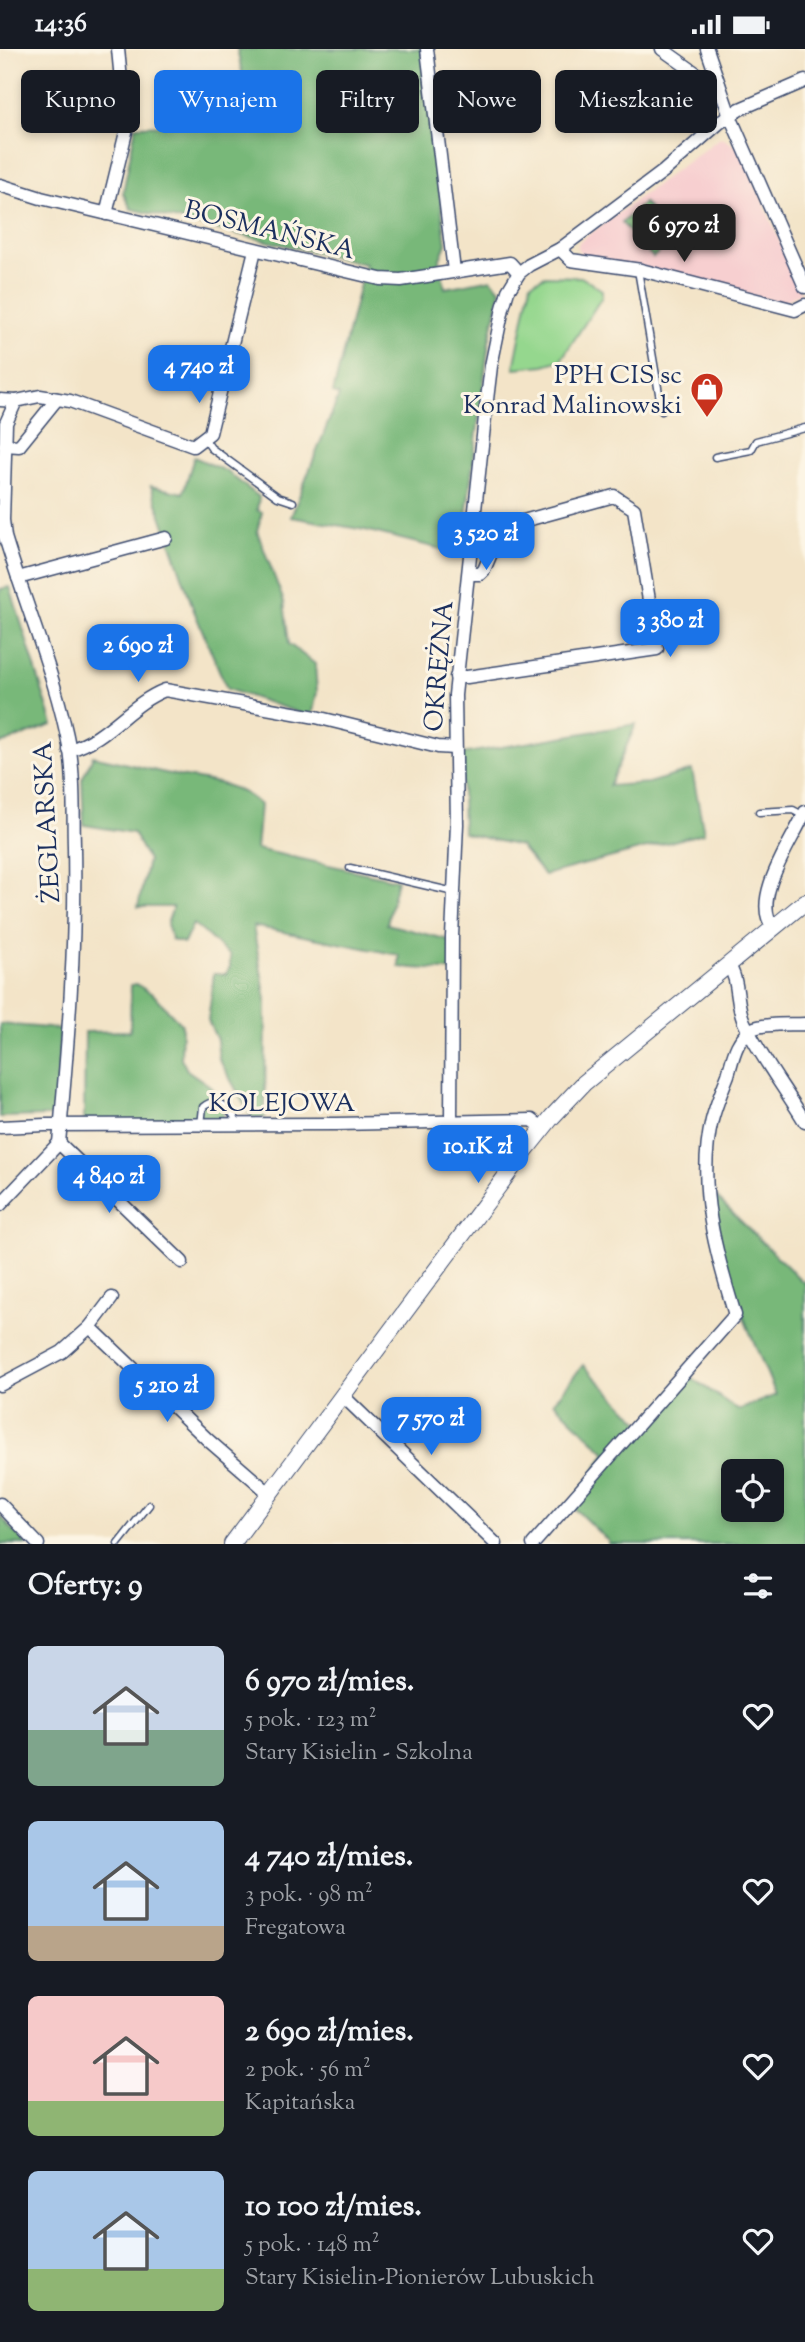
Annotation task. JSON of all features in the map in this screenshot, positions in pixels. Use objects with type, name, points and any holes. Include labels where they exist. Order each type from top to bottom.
[{"type":"street","points":[[106,214],[126,132],[118,49]]},
{"type":"street","points":[[427,49],[454,271]]},
{"type":"street","points":[[662,49],[714,86],[719,85]]},
{"type":"street","points":[[707,49],[730,116],[805,287]]},
{"type":"street","points":[[519,272],[560,249],[664,171],[730,116],[764,97],[805,81]]},
{"type":"street","name":"BOSMAŃSKA","points":[[4,186],[106,214],[390,281],[510,263],[519,272]]},
{"type":"street","points":[[560,249],[571,260],[638,270],[795,310],[805,305]]},
{"type":"street","points":[[0,400],[16,401],[40,396],[70,401],[193,446],[210,433],[255,250]]},
{"type":"street","name":"OKRĘŻNA","points":[[451,1123],[457,824],[454,748],[456,677],[491,366],[506,298],[519,272]]},
{"type":"street","points":[[5,445],[19,446],[57,399]]},
{"type":"street","name":"ŻEGLARSKA","points":[[16,401],[6,423],[3,520],[5,537],[45,661],[69,750],[73,802],[74,942],[70,1025],[59,1143]]},
{"type":"street","points":[[456,677],[657,649],[634,509],[614,496],[516,523],[495,544],[484,570],[480,574],[469,574]]},
{"type":"street","points":[[18,578],[166,538]]},
{"type":"street","points":[[69,750],[88,745],[151,696],[165,690],[316,717],[438,747],[454,748]]},
{"type":"street","points":[[772,927],[768,922],[766,904],[776,866],[804,814]]},
{"type":"street","points":[[232,1544],[543,1128],[584,1083],[805,902]]},
{"type":"street","points":[[728,964],[736,977],[740,1008],[749,1031],[805,1121]]},
{"type":"street","points":[[533,1544],[735,1315],[716,1251],[710,1216],[707,1150],[712,1119],[740,1038],[756,1027],[805,1024]]},
{"type":"street","name":"KOLEJOWA","points":[[0,1127],[532,1120],[543,1128]]},
{"type":"street","points":[[0,1205],[59,1143],[182,1262]]},
{"type":"street","points":[[0,1385],[62,1352],[90,1327],[112,1298]]},
{"type":"street","points":[[90,1327],[208,1440],[269,1493]]},
{"type":"street","points":[[342,1396],[496,1544]]},
{"type":"street","points":[[0,1504],[38,1544]]},
{"type":"lane","points":[[638,270],[662,411]]},
{"type":"lane","points":[[715,457],[751,450],[756,441],[805,429]]},
{"type":"lane","points":[[204,438],[211,448],[278,497],[293,502]]},
{"type":"lane","points":[[759,812],[793,810],[804,814]]},
{"type":"lane","points":[[350,868],[454,892]]},
{"type":"lane","points":[[201,1125],[203,1107],[215,1102],[224,1105],[238,1124]]},
{"type":"lane","points":[[118,1544],[149,1505]]},
{"type":"shaded area","points":[[721,137],[742,151],[801,293],[781,303],[587,257],[579,252],[579,242]]},
{"type":"green space","points":[[237,49],[422,49],[446,244],[439,261],[445,288],[491,279],[501,290],[489,341],[461,554],[365,530],[291,517],[339,395],[333,393],[365,264],[131,209],[123,193],[135,133],[140,133],[140,126],[154,126],[154,133],[302,133],[302,70],[242,70]]},
{"type":"green space","points":[[644,203],[674,239],[653,257],[622,223]]},
{"type":"green space","points":[[545,276],[581,277],[602,290],[602,297],[561,360],[514,368],[531,283]]},
{"type":"green space","points":[[194,457],[226,471],[259,497],[257,510],[262,512],[257,531],[284,602],[289,644],[315,664],[317,692],[312,717],[227,689],[194,611],[151,486],[183,493]]},
{"type":"green space","points":[[10,587],[53,725],[0,744],[0,589]]},
{"type":"green space","points":[[636,724],[609,786],[648,783],[692,770],[704,833],[544,875],[520,846],[463,833],[461,754]]},
{"type":"green space","points":[[93,756],[212,782],[242,792],[260,805],[256,849],[397,880],[387,924],[457,942],[458,971],[399,967],[399,955],[253,926],[266,999],[265,1118],[252,1118],[219,1059],[217,1040],[208,1020],[214,974],[226,974],[230,967],[230,955],[193,924],[184,943],[172,940],[167,924],[173,907],[138,907],[148,860],[133,833],[84,825],[82,779]]},
{"type":"green space","points":[[136,984],[154,995],[182,1025],[181,1058],[187,1070],[210,1086],[222,1103],[224,1123],[84,1122],[85,1032],[130,1031],[131,985]]},
{"type":"green space","points":[[0,1024],[60,1029],[57,1088],[52,1116],[0,1117]]},
{"type":"green space","points":[[713,1194],[803,1282],[805,1281],[805,1544],[608,1544],[572,1506],[606,1453],[554,1402],[583,1365],[644,1426],[688,1375],[738,1410],[776,1395],[741,1311],[722,1249]]},
{"type":"green space","points":[[0,1516],[26,1544],[0,1544]]},
{"type":"place","name":"PPH CIS sc Konrad Malinowski","points":[[707,419]]}]
